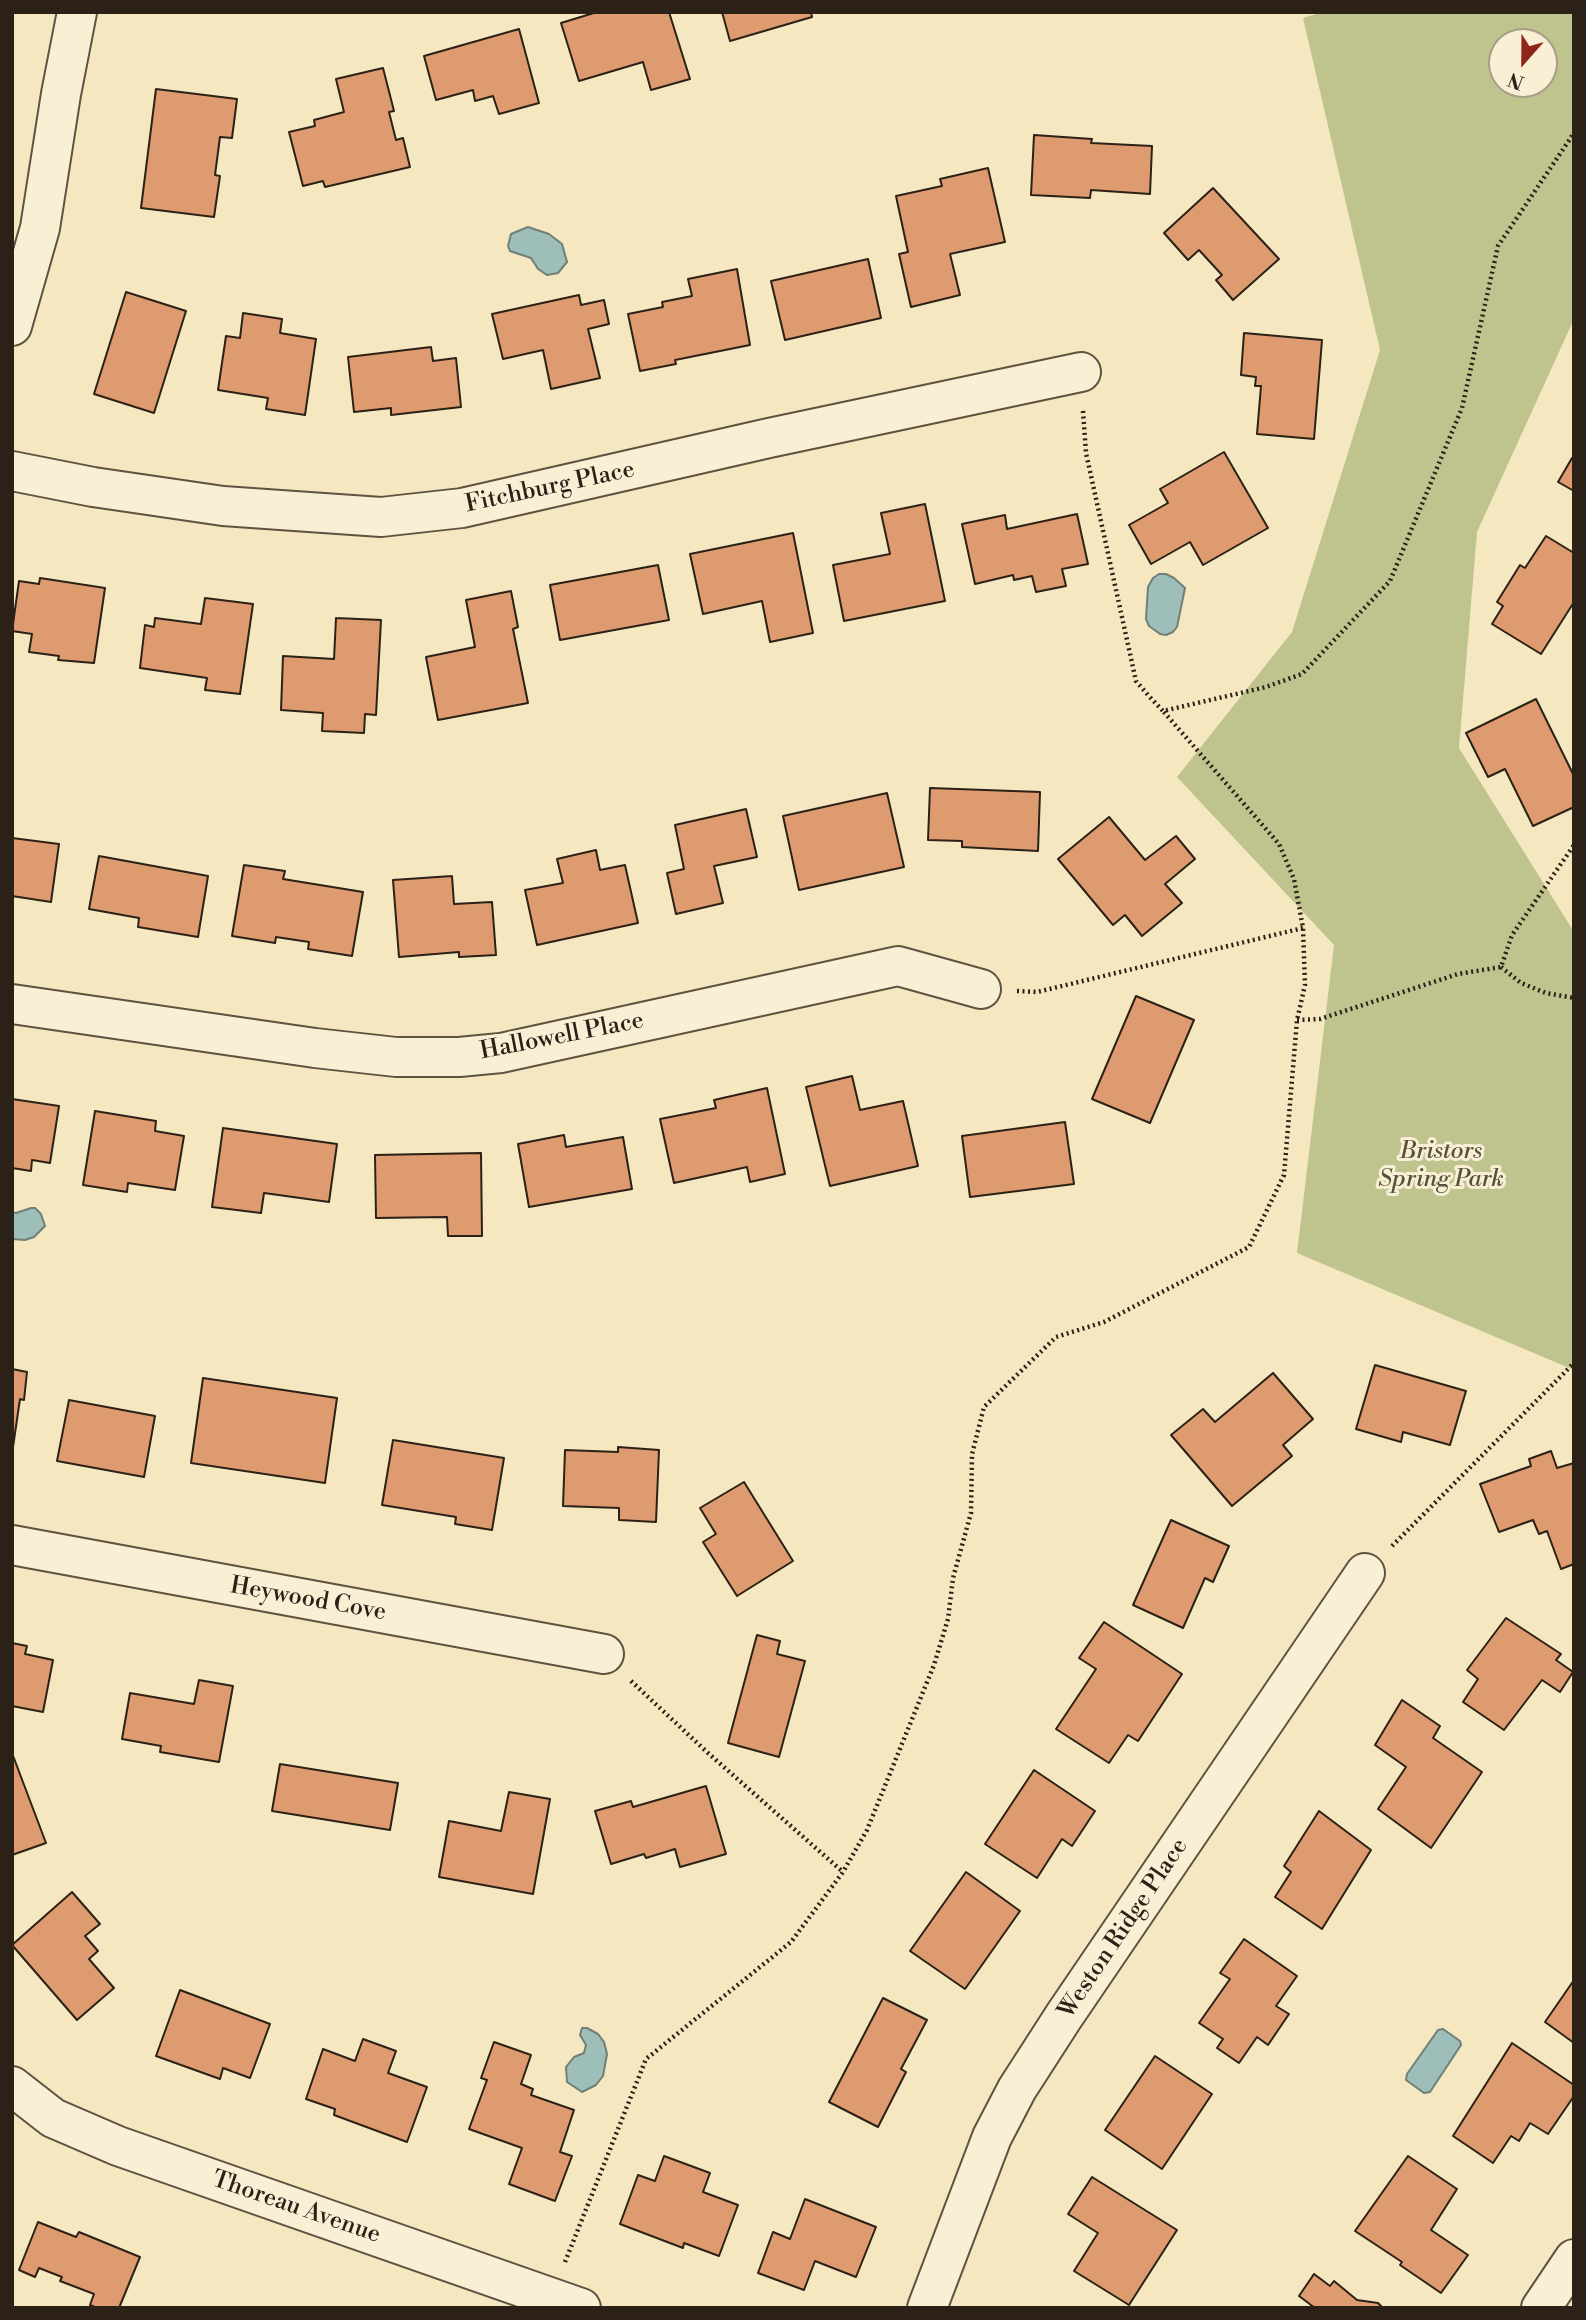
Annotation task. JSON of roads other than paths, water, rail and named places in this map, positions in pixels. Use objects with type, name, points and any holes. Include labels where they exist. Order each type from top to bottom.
[{"type":"street","points":[[12,326],[40,228],[77,12]]},
{"type":"street","name":"Fitchburg Place","points":[[12,471],[93,487],[223,506],[381,517],[462,508],[751,442],[1081,372]]},
{"type":"street","name":"Hallowell Place","points":[[12,1004],[314,1048],[396,1057],[459,1057],[501,1053],[898,966],[981,989]]},
{"type":"street","name":"Heywood Cove","points":[[12,1545],[604,1654]]},
{"type":"street","name":"Weston Ridge Place","points":[[926,2308],[992,2137],[1017,2089],[1365,1573]]},
{"type":"street","name":"Thoreau Avenue","points":[[15,2094],[53,2118],[118,2146],[569,2303]]},
{"type":"street","points":[[1541,2308],[1574,2259]]},
{"type":"water","points":[[528,227],[549,234],[562,244],[567,262],[558,273],[547,275],[538,269],[531,258],[510,251],[508,246],[511,234]]},
{"type":"water","points":[[1159,574],[1174,578],[1185,588],[1177,627],[1166,635],[1149,626],[1146,619],[1148,587]]},
{"type":"water","points":[[31,1208],[41,1214],[45,1226],[34,1237],[25,1240],[12,1239],[12,1212]]},
{"type":"water","points":[[582,2028],[598,2034],[604,2042],[607,2054],[603,2076],[596,2085],[582,2092],[567,2082],[566,2067],[574,2057],[584,2053],[586,2045],[580,2035]]},
{"type":"water","points":[[1443,2029],[1460,2041],[1461,2045],[1430,2092],[1424,2093],[1406,2080],[1407,2074],[1438,2030]]},
{"type":"park label","name":"Bristors Spring Park","points":[[1441,1166]]}]
